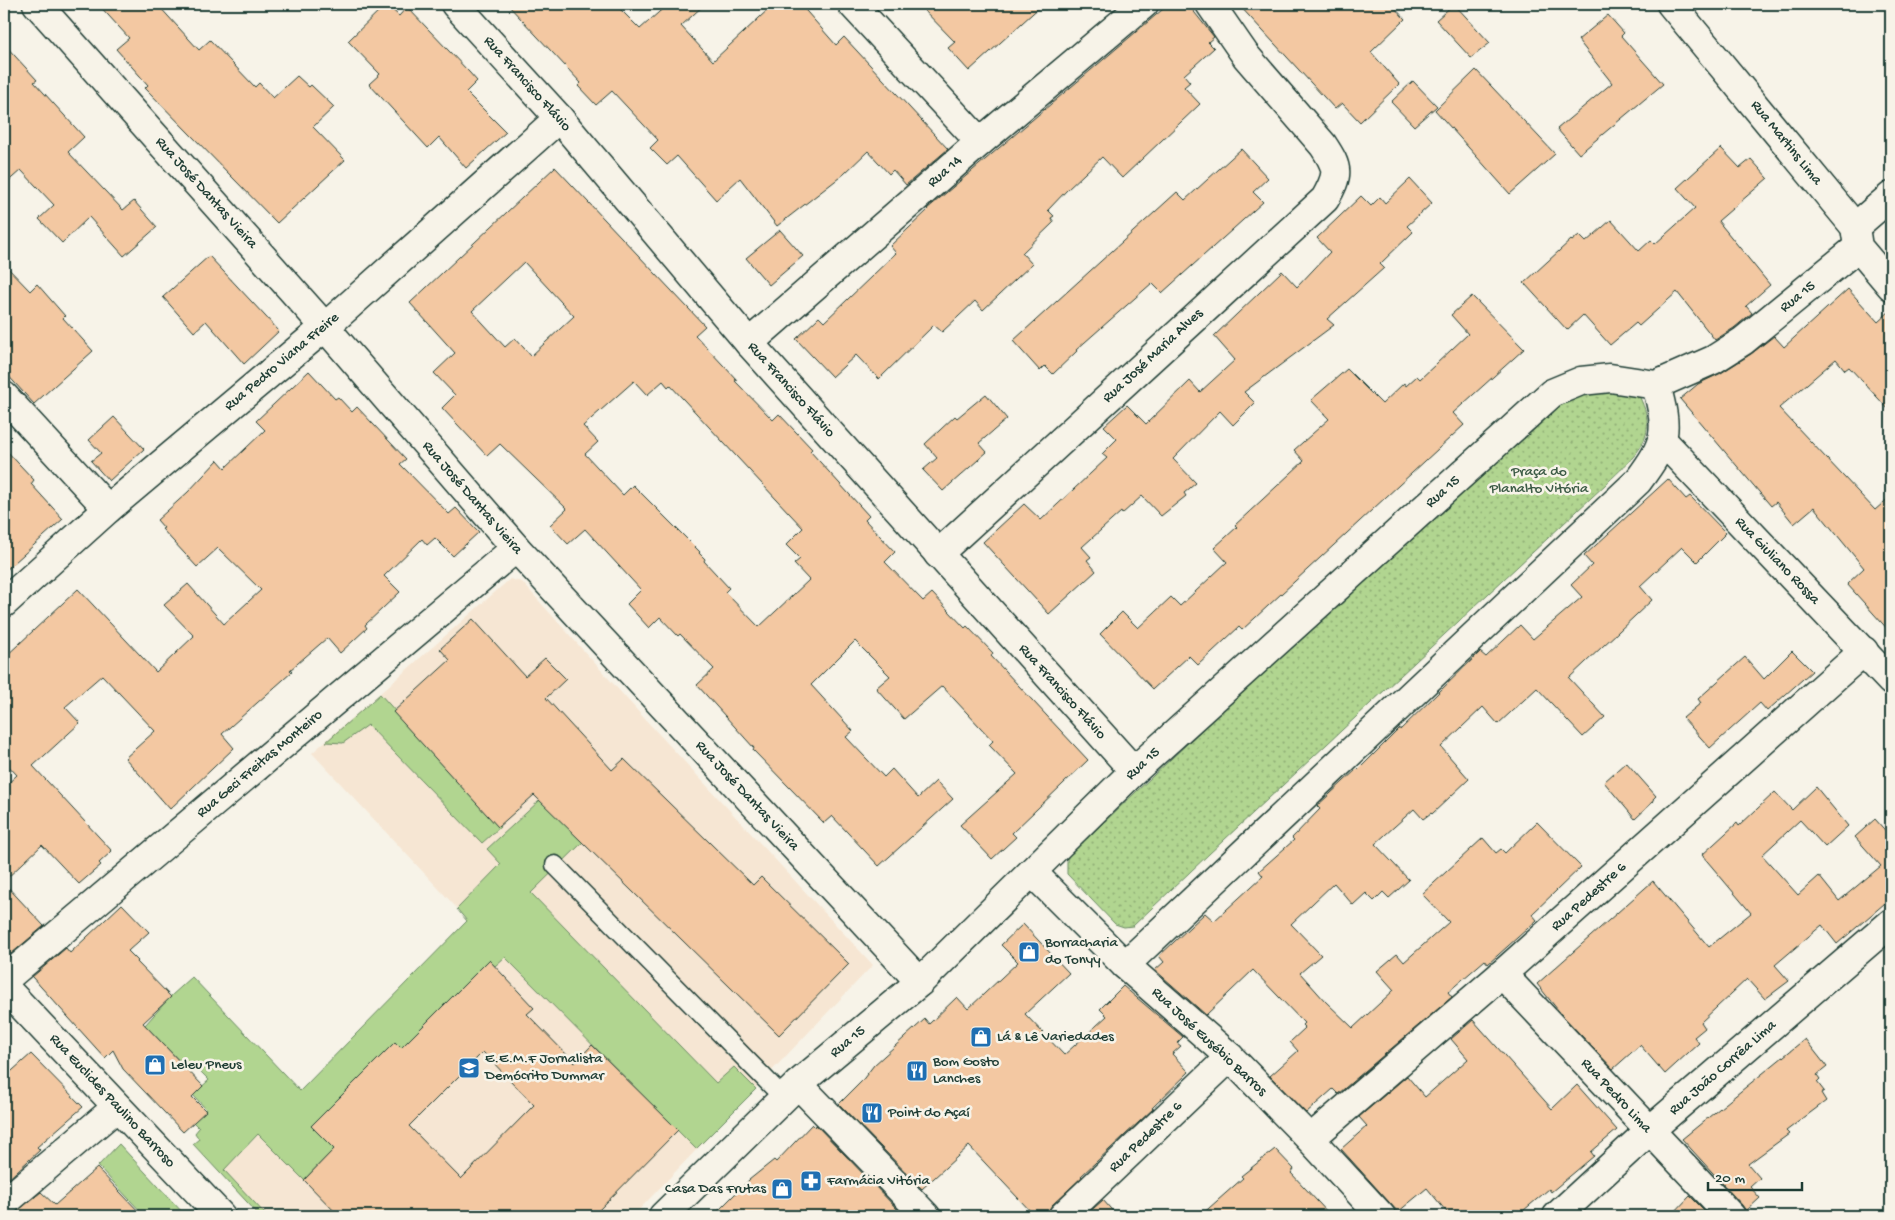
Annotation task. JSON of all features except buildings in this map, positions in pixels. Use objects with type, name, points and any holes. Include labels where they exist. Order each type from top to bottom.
[{"type":"street","name":"Rua José Dantas Vieira","points":[[37,4],[325,327],[516,548],[920,982]]},
{"type":"street","name":"Rua Francisco Flávio","points":[[455,4],[558,118],[749,343],[1134,772]]},
{"type":"street","points":[[852,4],[980,142]]},
{"type":"street","name":"Rua 14","points":[[749,343],[980,142],[1144,4]]},
{"type":"street","name":"Rua José Maria Alves","points":[[938,554],[1325,199],[1336,180],[1334,161],[1324,145],[1246,56],[1210,4]]},
{"type":"street","name":"Rua Martins Lima","points":[[1671,4],[1856,237],[1891,286]]},
{"type":"street","name":"Rua Pedro Viana Freire","points":[[4,603],[108,509],[325,327],[558,118]]},
{"type":"street","name":"Rua 15","points":[[663,1216],[791,1091],[920,982],[1134,772],[1552,393],[1581,381],[1610,378],[1656,385],[1713,360],[1743,341],[1856,237],[1891,196]]},
{"type":"street","points":[[1125,965],[1638,481],[1651,463],[1662,441],[1664,426],[1656,385]]},
{"type":"street","points":[[4,396],[108,509]]},
{"type":"street","name":"Rua Giuliano Rossa","points":[[1662,441],[1891,681]]},
{"type":"street","name":"Rua Geci Freitas Monteiro","points":[[4,980],[516,548]]},
{"type":"street","name":"Rua Pedestre 6","points":[[1310,1139],[1502,974],[1864,651]]},
{"type":"street","name":"Rua José Eusébio Barros","points":[[1032,872],[1125,965],[1230,1057],[1310,1139],[1380,1216]]},
{"type":"street","name":"Rua João Corrêa Lima","points":[[1557,1216],[1649,1131],[1891,923]]},
{"type":"street","name":"Rua Pedro Lima","points":[[1502,974],[1731,1216]]},
{"type":"street","name":"Rua Euclides Paulino Barroso","points":[[4,986],[221,1216]]},
{"type":"street","name":"Rua Pedestre 6","points":[[1063,1216],[1230,1057]]},
{"type":"street","points":[[791,1091],[926,1216]]},
{"type":"street","points":[[4,1203],[117,1106]]},
{"type":"lane","points":[[555,865],[791,1091]]},
{"type":"shaded area","points":[[510,579],[522,582],[644,718],[873,965],[633,1216],[260,1216],[220,1173],[468,920],[312,753]]},
{"type":"green space","name":"Praça do Planalto Vitória","points":[[1587,389],[1638,394],[1645,409],[1646,434],[1642,445],[1627,464],[1133,926],[1124,927],[1115,924],[1067,874],[1067,857],[1240,694],[1555,404]]},
{"type":"green space","points":[[380,694],[500,827],[482,843],[368,725],[343,743],[326,742]]},
{"type":"green space","points":[[552,789],[586,839],[531,893],[716,1083],[734,1067],[756,1089],[696,1149],[505,957],[495,966],[489,960],[401,1048],[395,1042],[311,1126],[334,1149],[304,1180],[258,1134],[224,1170],[267,1216],[260,1216],[193,1144],[199,1139],[195,1133],[199,1128],[193,1122],[206,1109],[193,1095],[209,1080],[197,1068],[190,1072],[145,1025],[171,996],[192,977],[300,1091],[467,921],[457,909],[501,864],[487,849]]},
{"type":"green space","points":[[119,1144],[184,1214],[181,1216],[145,1216],[98,1166]]},
{"type":"place","name":"Borracharia do Tonyy","points":[[1029,952]]},
{"type":"place","name":"Lá & Lê Variedades","points":[[981,1037]]},
{"type":"place","name":"Leleu Pneus","points":[[155,1065]]},
{"type":"place","name":"E.E.M.F Jornalista Demócrito Dummar","points":[[469,1068]]},
{"type":"place","name":"Bom Gosto Lanches","points":[[917,1071]]},
{"type":"place","name":"Point do Açaí","points":[[872,1113]]},
{"type":"place","name":"Farmácia Vitória","points":[[811,1181]]},
{"type":"place","name":"Casa Das Frutas","points":[[782,1189]]}]
